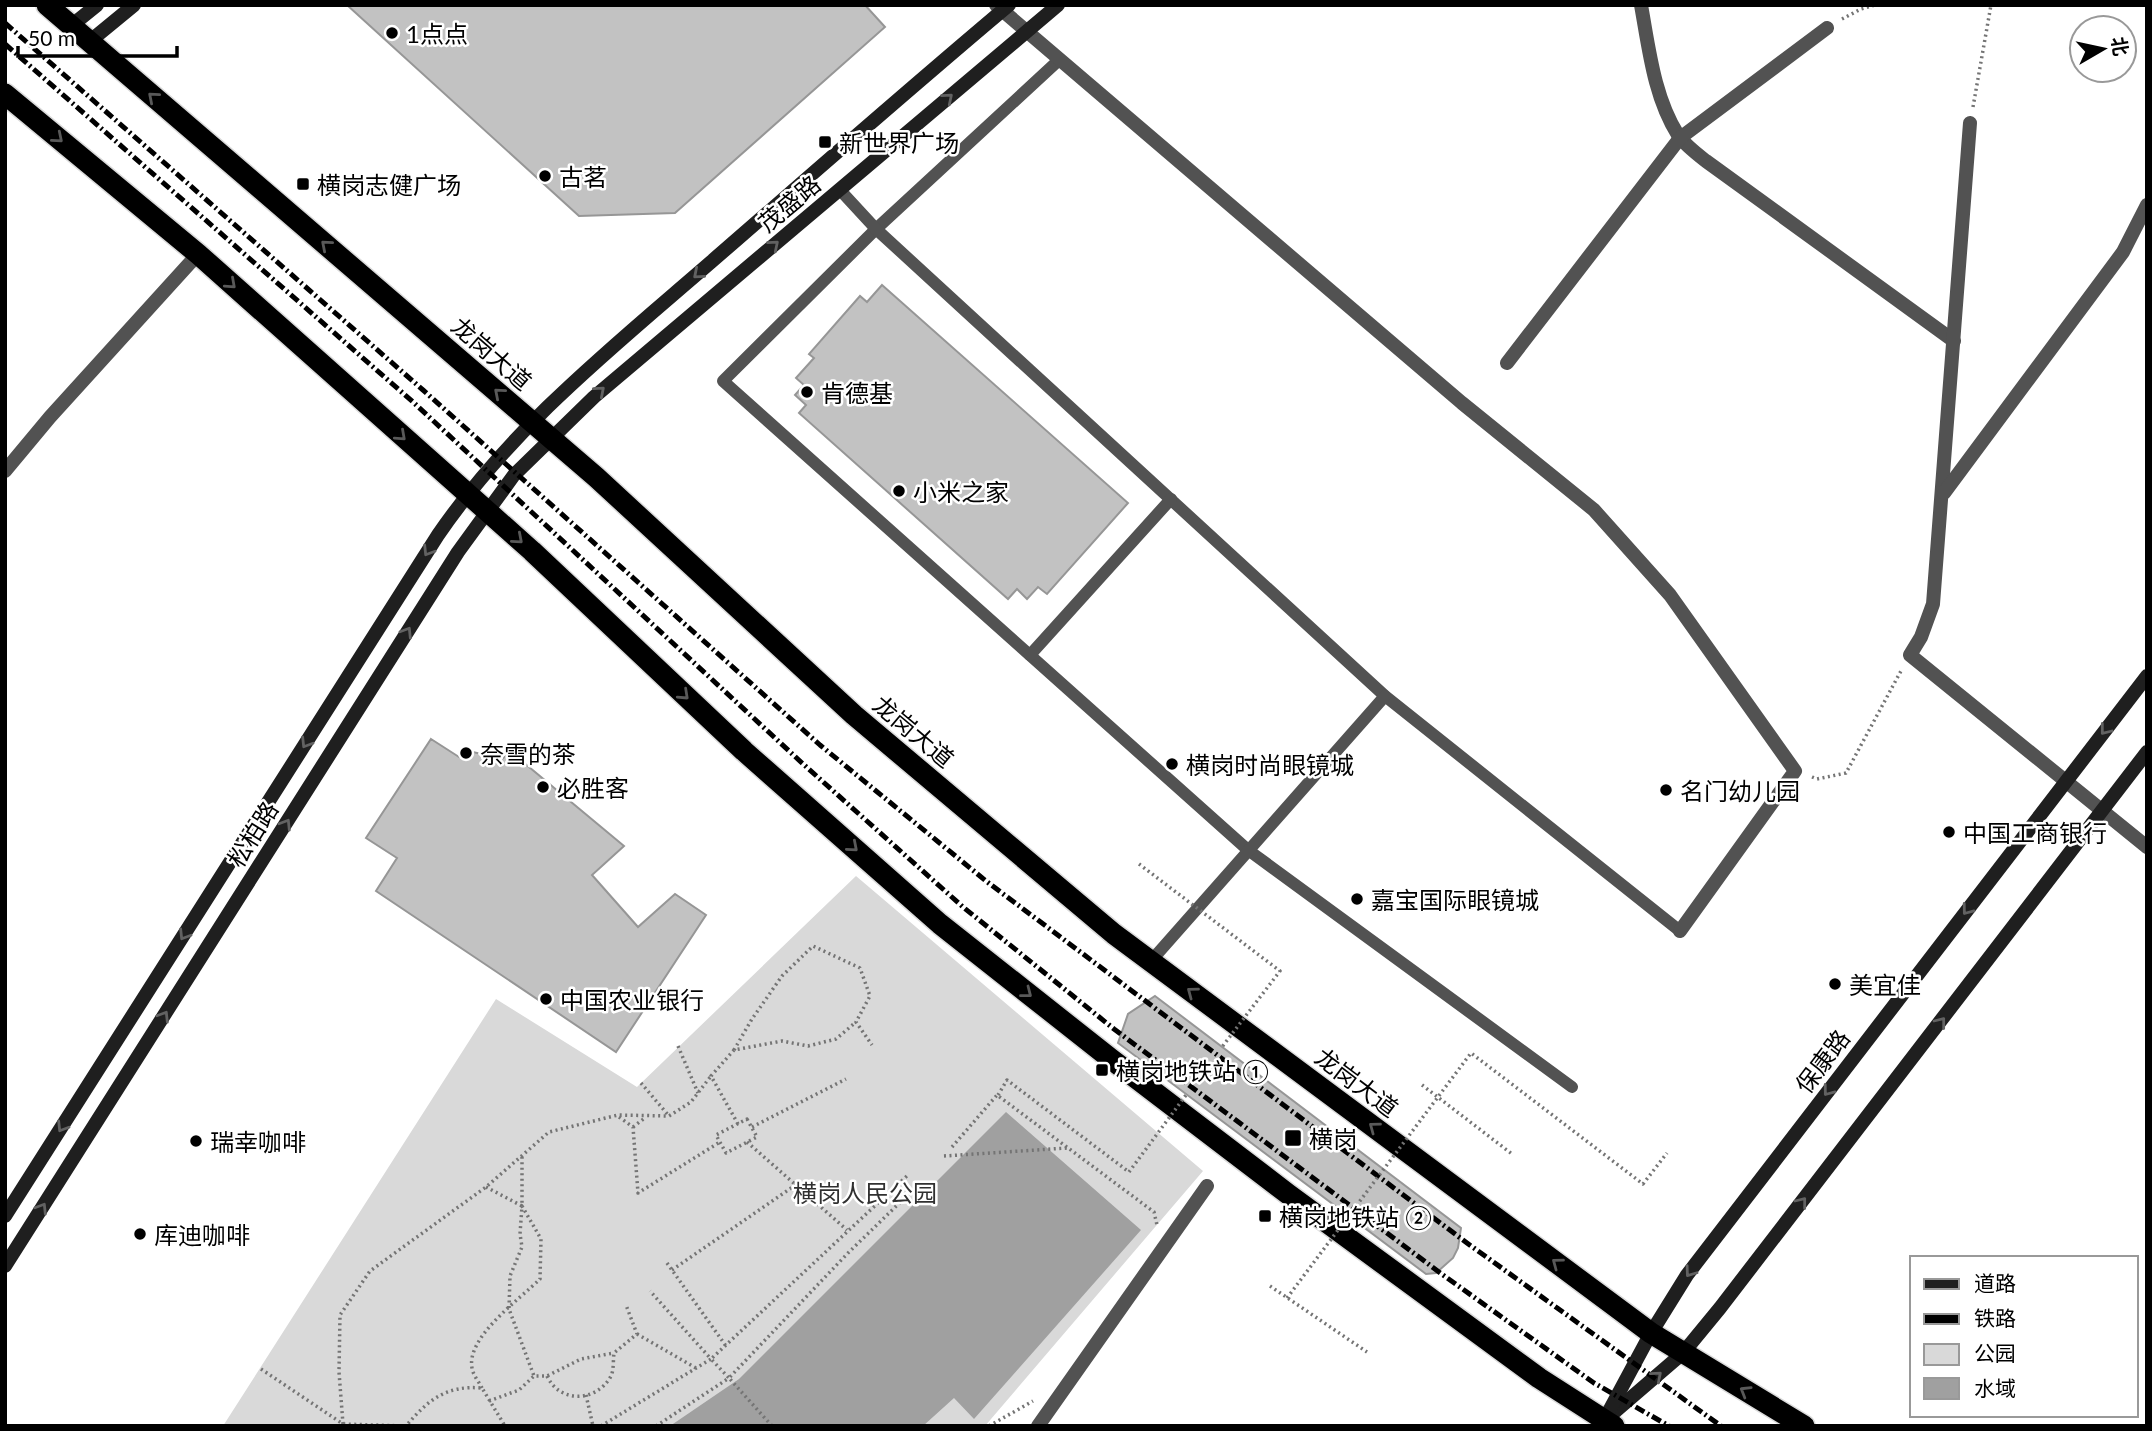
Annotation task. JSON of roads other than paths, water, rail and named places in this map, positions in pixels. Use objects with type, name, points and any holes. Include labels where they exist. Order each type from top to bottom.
[{"type":"highway","name":"龙岗大道","points":[[47,5],[596,477],[854,715],[1114,934],[1651,1333],[1804,1426]]},
{"type":"highway","points":[[5,94],[198,254],[532,551],[744,751],[940,924],[1288,1194],[1539,1378],[1607,1424]]},
{"type":"street","points":[[71,26],[97,5]]},
{"type":"street","points":[[89,41],[134,5]]},
{"type":"street","name":"茂盛路","points":[[550,438],[594,397],[1058,5]]},
{"type":"street","points":[[1641,5],[1650,58],[1663,105],[1680,138],[1706,161],[1954,341]]},
{"type":"street","points":[[1003,7],[1026,32],[1462,403],[1594,510],[1670,595],[1795,771],[1680,931]]},
{"type":"street","name":"茂盛路","points":[[532,421],[577,378],[1003,7]]},
{"type":"street","points":[[1507,363],[1680,138],[1827,28]]},
{"type":"street","points":[[1970,123],[1933,604],[1921,637],[1910,655],[2147,848]]},
{"type":"street","points":[[1943,494],[2123,252],[2147,205]]},
{"type":"street","points":[[5,471],[50,417],[198,254]]},
{"type":"street","name":"松柏路","points":[[5,1216],[430,547],[466,495],[532,421]]},
{"type":"street","name":"松柏路","points":[[5,1266],[486,511],[514,475],[550,438]]},
{"type":"street","name":"保康路","points":[[1607,1424],[1651,1333],[1687,1275],[2147,676]]},
{"type":"street","points":[[1607,1424],[1683,1353],[2147,752]]},
{"type":"street","points":[[1038,1426],[1207,1186]]},
{"type":"lane","points":[[1059,60],[876,229],[723,381],[1248,850],[1572,1087]]},
{"type":"lane","points":[[839,190],[876,229],[1385,696],[1680,931]]},
{"type":"lane","points":[[1030,655],[1171,499]]},
{"type":"lane","points":[[1150,961],[1385,696]]},
{"type":"water","points":[[1006,1112],[1141,1230],[974,1419],[954,1398],[923,1426],[670,1426],[739,1379]]},
{"type":"railway","points":[[5,23],[423,390],[820,745],[986,881],[1467,1243],[1721,1426]]},
{"type":"railway","points":[[5,44],[413,402],[802,763],[963,907],[1114,1029],[1443,1275],[1594,1383],[1669,1426]]},
{"type":"place","name":"1点点","points":[[392,33]]},
{"type":"place","name":"新世界广场","points":[[825,142]]},
{"type":"place","name":"古茗","points":[[545,176]]},
{"type":"place","name":"横岗志健广场","points":[[303,184]]},
{"type":"place","name":"肯德基","points":[[807,392]]},
{"type":"place","name":"小米之家","points":[[899,491]]},
{"type":"place","name":"奈雪的茶","points":[[466,753]]},
{"type":"place","name":"横岗时尚眼镜城","points":[[1172,764]]},
{"type":"place","name":"必胜客","points":[[543,787]]},
{"type":"place","name":"名门幼儿园","points":[[1666,790]]},
{"type":"place","name":"中国工商银行","points":[[1949,832]]},
{"type":"place","name":"嘉宝国际眼镜城","points":[[1357,899]]},
{"type":"place","name":"美宜佳","points":[[1835,984]]},
{"type":"place","name":"中国农业银行","points":[[546,999]]},
{"type":"place","name":"横岗地铁站 ①","points":[[1102,1070]]},
{"type":"place","name":"横岗","points":[[1293,1138]]},
{"type":"place","name":"瑞幸咖啡","points":[[196,1141]]},
{"type":"place","name":"横岗地铁站 ②","points":[[1265,1216]]},
{"type":"place","name":"库迪咖啡","points":[[140,1234]]},
{"type":"park label","name":"横岗人民公园","points":[[865,1192]]}]
